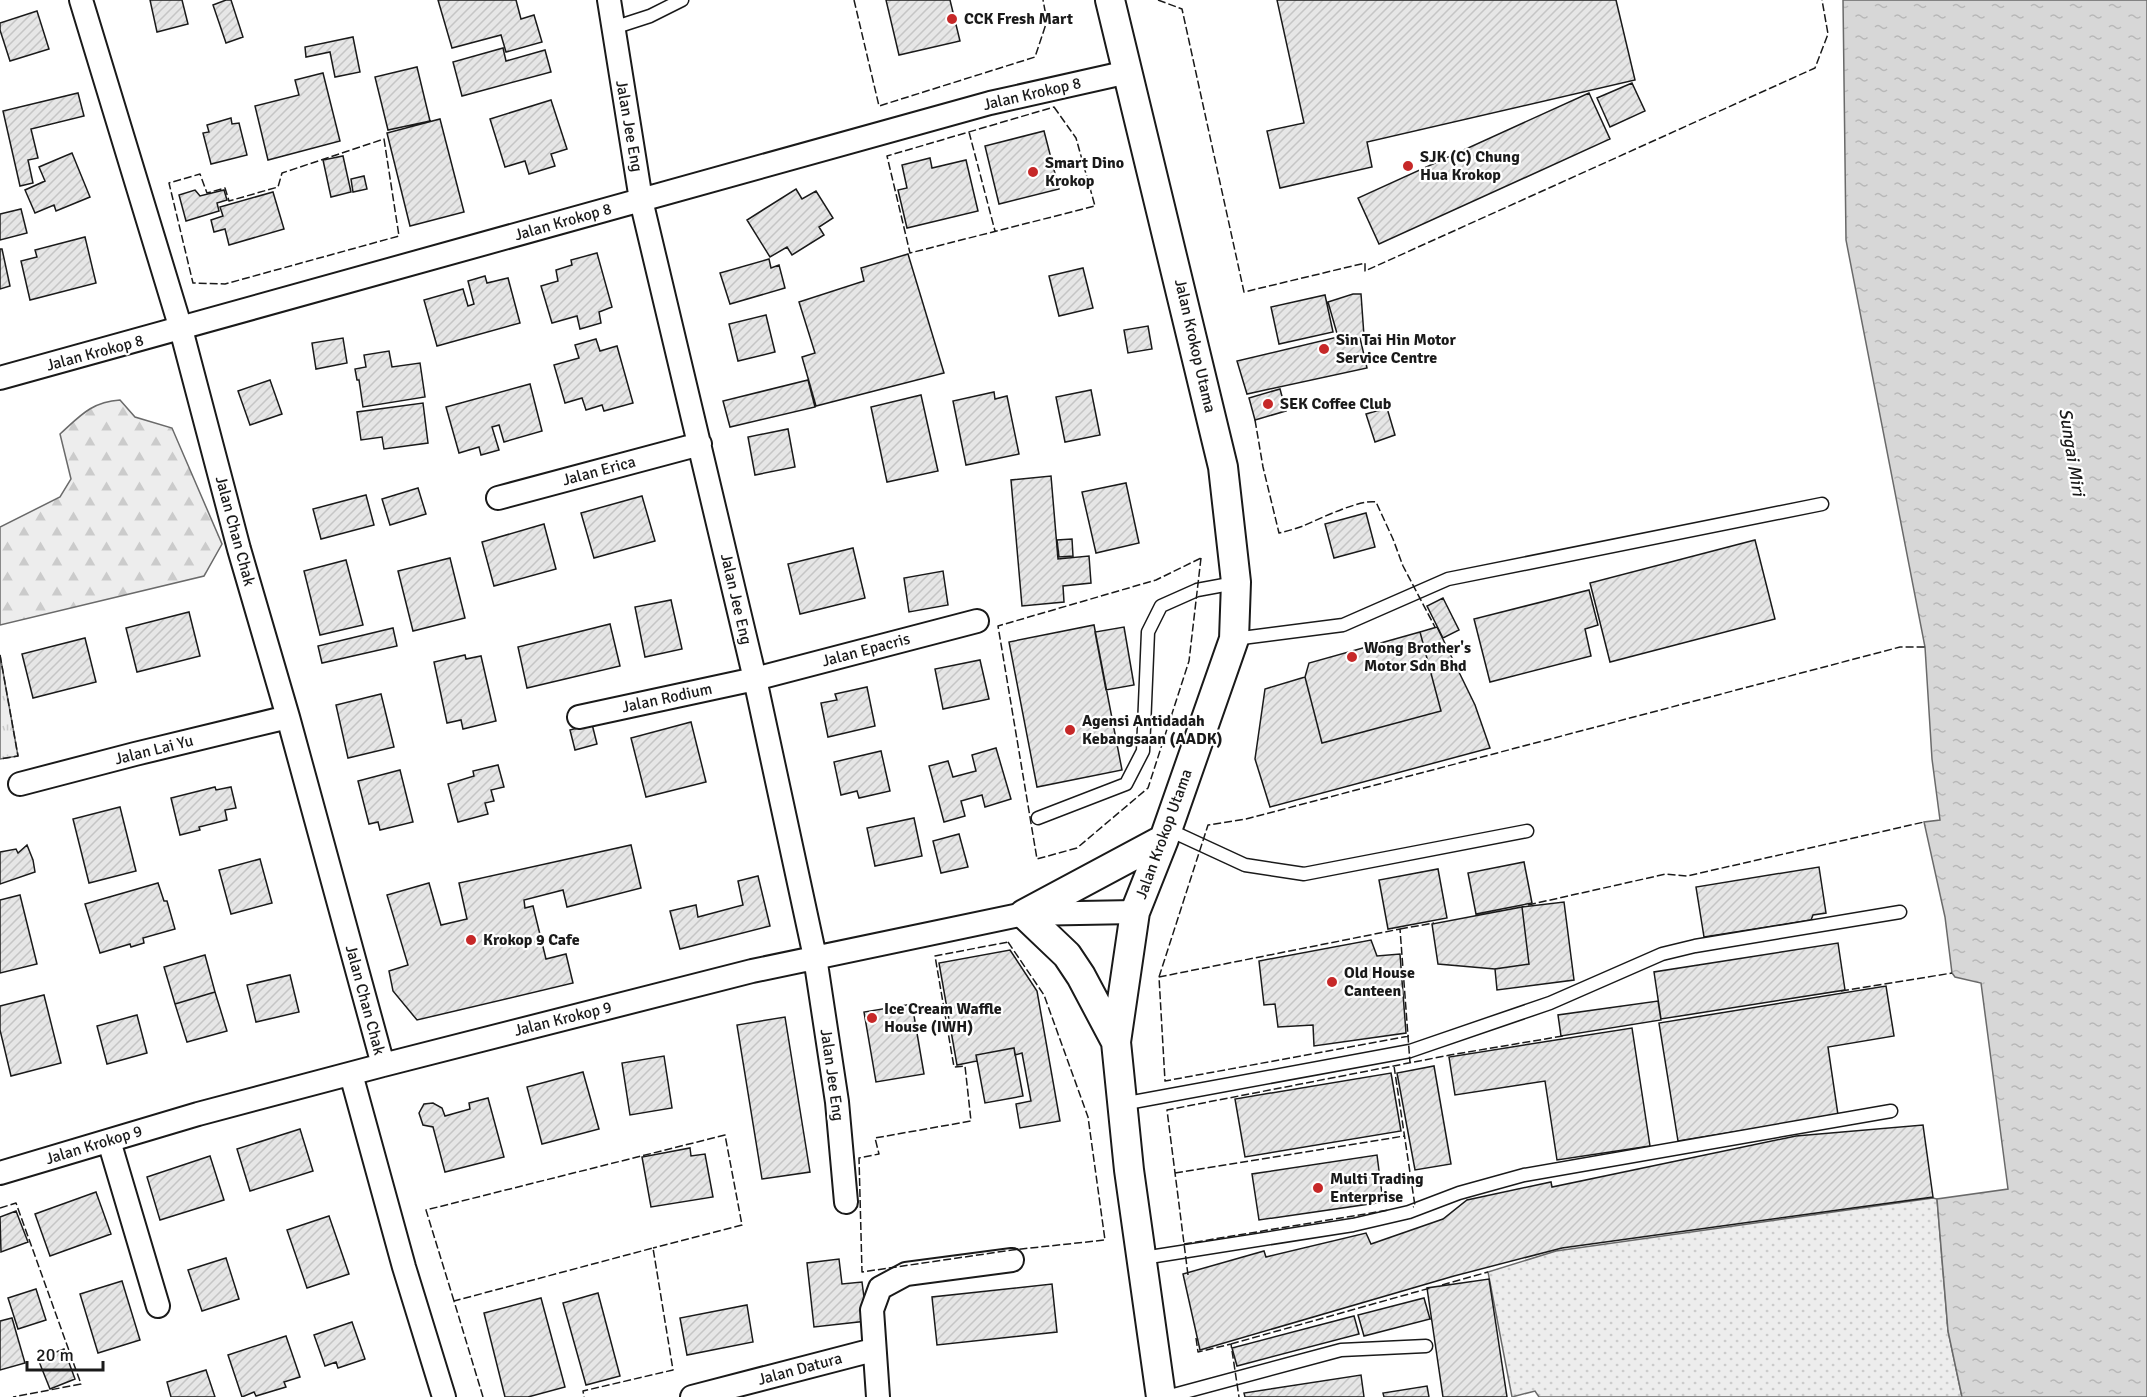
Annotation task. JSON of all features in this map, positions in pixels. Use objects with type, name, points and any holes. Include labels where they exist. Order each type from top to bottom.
[{"type":"street","name":"Jalan Chan Chak","points":[[81,0],[181,329],[239,549],[288,717],[383,1065]]},
{"type":"street","name":"Jalan Jee Eng","points":[[609,0],[641,200],[755,679],[815,957],[837,1102],[846,1202]]},
{"type":"street","name":"Jalan Krokop Utama","points":[[1110,0],[1224,467],[1236,582],[1234,639],[1135,912],[1116,1042],[1121,1105],[1161,1397]]},
{"type":"street","name":"Jalan Krokop 8","points":[[0,378],[990,103],[1128,72]]},
{"type":"street","name":"Jalan Erica","points":[[498,498],[700,444]]},
{"type":"street","name":"Jalan Epacris","points":[[755,679],[977,621]]},
{"type":"street","name":"Jalan Rodium","points":[[579,717],[755,679]]},
{"type":"street","name":"Jalan Lai Yu","points":[[20,784],[288,717]]},
{"type":"street","points":[[1116,1042],[1081,976],[1067,955],[1024,914],[1165,834]]},
{"type":"street","name":"Jalan Krokop 9","points":[[0,1173],[198,1114],[383,1065],[815,957],[1024,914],[1135,912]]},
{"type":"street","points":[[351,1074],[404,1267],[444,1397]]},
{"type":"street","points":[[109,1141],[158,1306]]},
{"type":"street","points":[[878,1397],[872,1310],[880,1288],[906,1274],[1012,1260]]},
{"type":"street","name":"Jalan Datura","points":[[692,1397],[873,1350]]},
{"type":"lane","points":[[613,28],[650,16],[682,0]]},
{"type":"lane","points":[[1234,639],[1343,625],[1448,579],[1822,504]]},
{"type":"lane","points":[[1038,818],[1126,784],[1143,751],[1148,632],[1161,606],[1197,590],[1236,582]]},
{"type":"lane","points":[[1165,834],[1245,865],[1304,874],[1527,831]]},
{"type":"lane","points":[[1121,1105],[1410,1051],[1550,1003],[1662,954],[1695,946],[1900,912]]},
{"type":"lane","points":[[1143,1258],[1353,1225],[1408,1212],[1459,1193],[1536,1172],[1891,1111]]},
{"type":"lane","points":[[1166,1397],[1341,1350],[1426,1346]]},
{"type":"green space","points":[[120,400],[135,417],[172,428],[222,544],[204,576],[0,625],[0,527],[60,497],[71,479],[60,434],[94,407]]},
{"type":"green space","points":[[0,655],[18,756],[0,759]]},
{"type":"green space","points":[[1937,1199],[1948,1331],[1962,1397],[1539,1397],[1535,1391],[1512,1397],[1488,1272],[1556,1251]]},
{"type":"water","name":"Sungai Miri","points":[[1843,0],[2147,0],[2147,1397],[1962,1397],[1948,1331],[1937,1199],[2008,1189],[1981,983],[1955,977],[1952,973],[1945,917],[1924,822],[1940,820],[1932,759],[1925,647],[1846,240]]},
{"type":"building","points":[[150,0],[182,0],[188,24],[157,32]]},
{"type":"building","points":[[231,0],[243,37],[226,43],[213,5]]},
{"type":"building","points":[[438,0],[516,0],[521,19],[534,15],[542,42],[506,52],[501,35],[452,48]]},
{"type":"building","points":[[886,0],[950,0],[960,41],[899,55]]},
{"type":"building","points":[[1277,0],[1616,0],[1635,80],[1367,142],[1372,167],[1280,188],[1267,131],[1304,123]]},
{"type":"building","points":[[37,11],[49,49],[10,61],[0,23]]},
{"type":"building","points":[[353,37],[360,72],[335,77],[330,52],[306,57],[305,47]]},
{"type":"building","points":[[503,48],[506,61],[545,50],[551,72],[462,96],[453,62]]},
{"type":"building","points":[[417,67],[430,121],[388,130],[375,77]]},
{"type":"building","points":[[323,73],[340,141],[268,160],[255,106],[299,95],[295,80]]},
{"type":"building","points":[[1632,83],[1645,111],[1610,127],[1597,98]]},
{"type":"building","points":[[78,93],[84,116],[31,129],[38,158],[28,160],[33,183],[20,186],[3,111]]},
{"type":"building","points":[[1589,93],[1610,139],[1379,244],[1358,198]]},
{"type":"building","points":[[551,100],[567,149],[551,154],[555,166],[529,174],[525,161],[505,167],[490,119]]},
{"type":"building","points":[[231,118],[232,124],[239,123],[247,155],[211,164],[203,133],[209,132],[207,125]]},
{"type":"building","points":[[440,119],[464,212],[410,226],[387,133]]},
{"type":"building","points":[[1044,131],[1059,189],[999,204],[985,146]]},
{"type":"building","points":[[72,153],[90,197],[56,211],[54,205],[35,213],[25,190],[45,181],[39,167]]},
{"type":"building","points":[[343,156],[351,192],[331,197],[323,160]]},
{"type":"building","points":[[930,158],[932,168],[966,160],[978,211],[907,228],[898,190],[907,188],[902,165]]},
{"type":"building","points":[[364,176],[367,189],[353,192],[351,179]]},
{"type":"building","points":[[796,189],[802,199],[816,191],[833,218],[819,227],[824,235],[792,255],[787,247],[770,257],[747,220]]},
{"type":"building","points":[[195,190],[200,196],[224,190],[227,200],[217,203],[219,211],[186,221],[179,195]]},
{"type":"building","points":[[273,192],[284,229],[229,245],[225,229],[214,232],[211,220],[223,216],[220,207]]},
{"type":"building","points":[[21,209],[27,233],[0,240],[0,214]]},
{"type":"building","points":[[85,237],[96,283],[30,300],[21,261],[37,257],[35,250]]},
{"type":"building","points":[[0,249],[2,249],[10,286],[0,289]]},
{"type":"building","points":[[597,253],[612,307],[599,312],[601,323],[580,329],[577,316],[552,323],[541,286],[558,281],[556,270],[572,265],[571,260]]},
{"type":"building","points":[[908,254],[944,373],[816,406],[802,357],[815,353],[799,302],[864,281],[861,268]]},
{"type":"building","points":[[769,259],[771,268],[779,265],[785,288],[730,304],[720,273]]},
{"type":"building","points":[[1083,268],[1093,308],[1059,316],[1049,276]]},
{"type":"building","points":[[485,276],[487,283],[508,278],[520,323],[437,346],[424,300],[463,289],[468,306],[474,304],[468,281]]},
{"type":"building","name":"Sin Tai Hin Motor Service Centre","points":[[1353,294],[1361,294],[1364,336],[1360,338],[1367,368],[1247,394],[1237,361],[1338,337],[1328,302]]},
{"type":"building","points":[[1325,295],[1333,332],[1279,344],[1271,307]]},
{"type":"building","points":[[766,315],[775,352],[738,361],[729,324]]},
{"type":"building","points":[[1148,326],[1152,349],[1128,353],[1124,330]]},
{"type":"building","points":[[343,338],[347,363],[316,369],[312,343]]},
{"type":"building","points":[[596,339],[600,351],[617,346],[633,403],[604,411],[602,405],[586,410],[582,398],[565,403],[554,365],[579,358],[575,345]]},
{"type":"building","points":[[389,351],[392,367],[420,363],[425,397],[363,407],[355,369],[366,367],[364,355]]},
{"type":"building","points":[[270,380],[282,414],[250,425],[238,391]]},
{"type":"building","points":[[808,380],[815,407],[730,427],[723,401]]},
{"type":"building","points":[[530,384],[542,431],[504,442],[499,425],[492,427],[499,450],[481,455],[479,447],[459,453],[446,407]]},
{"type":"building","name":"SEK Coffee Club","points":[[1280,389],[1286,411],[1255,420],[1249,398]]},
{"type":"building","points":[[1091,390],[1100,435],[1065,442],[1056,397]]},
{"type":"building","points":[[994,392],[995,399],[1007,396],[1019,454],[966,465],[953,401]]},
{"type":"building","points":[[921,395],[938,471],[887,482],[871,407]]},
{"type":"building","points":[[423,403],[428,443],[384,449],[382,437],[361,440],[357,412]]},
{"type":"building","points":[[1387,408],[1395,435],[1375,442],[1366,414]]},
{"type":"building","points":[[788,429],[795,467],[755,475],[748,437]]},
{"type":"building","points":[[1051,476],[1058,559],[1089,556],[1091,583],[1063,586],[1064,602],[1022,606],[1011,480]]},
{"type":"building","points":[[1126,483],[1139,543],[1096,553],[1082,492]]},
{"type":"building","points":[[418,488],[426,514],[390,525],[382,499]]},
{"type":"building","points":[[366,495],[374,525],[321,539],[313,509]]},
{"type":"building","points":[[642,496],[655,541],[594,558],[581,513]]},
{"type":"building","points":[[1366,513],[1375,547],[1334,558],[1325,524]]},
{"type":"building","points":[[544,524],[556,569],[494,586],[482,542]]},
{"type":"building","points":[[1072,539],[1073,556],[1059,557],[1057,540]]},
{"type":"building","points":[[1755,540],[1775,619],[1610,662],[1590,583]]},
{"type":"building","points":[[853,548],[865,598],[800,614],[788,564]]},
{"type":"building","points":[[450,558],[465,618],[413,631],[398,571]]},
{"type":"building","points":[[346,560],[363,625],[320,635],[304,571]]},
{"type":"building","points":[[943,571],[948,605],[909,612],[904,578]]},
{"type":"building","points":[[1589,590],[1598,625],[1585,629],[1591,656],[1490,682],[1474,619]]},
{"type":"building","points":[[1443,598],[1459,630],[1443,638],[1427,606]]},
{"type":"building","points":[[671,600],[682,649],[645,657],[635,607]]},
{"type":"building","points":[[189,612],[200,656],[137,672],[126,628]]},
{"type":"building","points":[[610,624],[620,666],[527,688],[518,647]]},
{"type":"building","name":"Agensi Antidadah Kebangsaan (AADK)","points":[[1094,625],[1122,770],[1037,787],[1009,642]]},
{"type":"building","points":[[1124,627],[1134,685],[1106,690],[1095,632]]},
{"type":"building","points":[[1437,627],[1475,705],[1490,748],[1270,807],[1255,759],[1265,689],[1305,677],[1322,743],[1441,711],[1420,632]]},
{"type":"building","points":[[393,628],[397,646],[322,663],[318,646]]},
{"type":"building","points":[[1420,632],[1441,711],[1322,743],[1305,677],[1309,663]]},
{"type":"building","points":[[85,638],[96,682],[33,698],[22,654]]},
{"type":"building","points":[[465,655],[466,659],[481,656],[496,721],[463,729],[461,720],[447,723],[434,662]]},
{"type":"building","points":[[980,660],[989,699],[943,709],[935,669]]},
{"type":"building","points":[[867,687],[875,726],[828,737],[821,703],[837,700],[835,694]]},
{"type":"building","points":[[381,694],[394,747],[348,758],[336,705]]},
{"type":"building","points":[[691,722],[706,782],[646,797],[631,738]]},
{"type":"building","points":[[592,724],[597,744],[575,750],[570,730]]},
{"type":"building","points":[[996,748],[1011,799],[985,807],[982,795],[961,801],[965,816],[944,822],[929,766],[948,761],[953,777],[976,771],[972,755]]},
{"type":"building","points":[[881,751],[890,791],[859,798],[857,791],[841,795],[834,762]]},
{"type":"building","points":[[498,765],[504,787],[491,790],[494,801],[485,803],[488,814],[458,822],[448,784],[474,776],[473,771]]},
{"type":"building","points":[[400,770],[413,822],[380,830],[378,822],[369,824],[358,781]]},
{"type":"building","points":[[215,787],[216,790],[231,787],[236,808],[225,810],[227,820],[199,827],[200,830],[180,835],[171,798]]},
{"type":"building","points":[[120,807],[136,871],[89,883],[73,819]]},
{"type":"building","points":[[914,818],[922,856],[875,866],[867,828]]},
{"type":"building","points":[[959,834],[968,867],[941,873],[933,841]]},
{"type":"building","points":[[27,845],[35,872],[0,884],[0,852],[16,849],[18,853]]},
{"type":"building","name":"Krokop 9 Cafe","points":[[631,845],[641,888],[567,907],[563,890],[524,900],[525,908],[533,906],[546,959],[566,954],[573,983],[417,1020],[393,991],[389,971],[408,965],[387,895],[429,883],[441,925],[467,919],[459,883]]},
{"type":"building","points":[[260,859],[272,903],[231,914],[219,870]]},
{"type":"building","points":[[1524,862],[1532,903],[1476,914],[1468,873]]},
{"type":"building","points":[[1819,867],[1826,913],[1813,915],[1811,920],[1704,937],[1696,887]]},
{"type":"building","points":[[1438,869],[1447,918],[1388,929],[1379,880]]},
{"type":"building","points":[[758,876],[770,926],[680,949],[670,911],[696,905],[698,917],[743,905],[738,881]]},
{"type":"building","points":[[158,883],[164,901],[167,901],[175,929],[143,938],[144,943],[131,947],[130,944],[100,953],[85,904]]},
{"type":"building","points":[[20,895],[37,964],[0,973],[0,900]]},
{"type":"building","points":[[1564,902],[1574,980],[1497,990],[1495,969],[1529,964],[1522,907]]},
{"type":"building","points":[[1522,907],[1529,964],[1495,969],[1438,964],[1432,924]]},
{"type":"building","name":"Old House Canteen","points":[[1371,940],[1377,956],[1400,954],[1406,1033],[1314,1046],[1313,1025],[1278,1027],[1275,1004],[1264,1005],[1259,961]]},
{"type":"building","points":[[1838,943],[1845,990],[1661,1019],[1654,972]]},
{"type":"building","points":[[1010,950],[1037,991],[1060,1121],[1020,1128],[1016,1104],[1031,1101],[1022,1053],[1015,1055],[1014,1048],[976,1055],[977,1061],[957,1065],[939,963]]},
{"type":"building","points":[[205,955],[215,992],[175,1004],[164,967]]},
{"type":"building","points":[[290,975],[299,1012],[256,1022],[247,985]]},
{"type":"building","points":[[1886,986],[1894,1036],[1828,1047],[1838,1115],[1678,1141],[1659,1023]]},
{"type":"building","points":[[215,992],[227,1031],[187,1042],[175,1004]]},
{"type":"building","points":[[44,995],[61,1063],[11,1076],[0,1030],[0,1006]]},
{"type":"building","points":[[1658,1001],[1661,1020],[1561,1036],[1558,1015]]},
{"type":"building","points":[[912,1004],[924,1074],[876,1082],[864,1012]]},
{"type":"building","points":[[137,1015],[147,1053],[107,1064],[97,1026]]},
{"type":"building","points":[[785,1017],[810,1172],[762,1179],[737,1025]]},
{"type":"building","points":[[1632,1028],[1650,1146],[1557,1160],[1545,1081],[1455,1095],[1449,1057]]},
{"type":"building","points":[[1014,1048],[1023,1096],[985,1103],[976,1055]]},
{"type":"building","points":[[664,1056],[672,1108],[630,1115],[622,1063]]},
{"type":"building","points":[[1434,1066],[1451,1164],[1415,1170],[1397,1073]]},
{"type":"building","points":[[583,1072],[599,1129],[542,1144],[527,1087]]},
{"type":"building","points":[[1391,1073],[1401,1131],[1245,1157],[1235,1099]]},
{"type":"building","points":[[488,1098],[504,1157],[445,1172],[433,1127],[423,1125],[419,1113],[424,1104],[433,1103],[442,1108],[445,1116],[470,1109],[469,1103]]},
{"type":"building","points":[[1923,1125],[1933,1197],[1562,1248],[1454,1276],[1200,1350],[1183,1274],[1264,1251],[1266,1257],[1366,1233],[1371,1244],[1443,1219],[1467,1200],[1551,1182],[1552,1187],[1796,1136]]},
{"type":"building","points":[[300,1129],[313,1171],[250,1191],[237,1149]]},
{"type":"building","points":[[690,1148],[691,1156],[705,1154],[713,1197],[651,1207],[642,1157]]},
{"type":"building","name":"Multi Trading Enterprise","points":[[1377,1155],[1383,1202],[1259,1220],[1252,1174]]},
{"type":"building","points":[[210,1156],[224,1200],[160,1220],[147,1177]]},
{"type":"building","points":[[96,1192],[111,1234],[50,1256],[35,1214]]},
{"type":"building","points":[[16,1211],[28,1242],[1,1252],[0,1217]]},
{"type":"building","points":[[329,1216],[349,1274],[307,1288],[287,1230]]},
{"type":"building","points":[[226,1258],[239,1299],[202,1311],[188,1270]]},
{"type":"building","points":[[839,1259],[842,1284],[862,1282],[867,1321],[814,1327],[807,1263]]},
{"type":"building","points":[[1489,1279],[1507,1397],[1443,1397],[1427,1288]]},
{"type":"building","points":[[122,1281],[140,1340],[98,1353],[80,1294]]},
{"type":"building","points":[[1052,1284],[1057,1332],[937,1345],[932,1297]]},
{"type":"building","points":[[36,1289],[46,1320],[18,1329],[8,1298]]},
{"type":"building","points":[[598,1293],[620,1376],[586,1385],[563,1303]]},
{"type":"building","points":[[541,1298],[565,1387],[528,1397],[505,1397],[484,1313]]},
{"type":"building","points":[[1424,1298],[1430,1319],[1364,1336],[1358,1315]]},
{"type":"building","points":[[747,1305],[753,1342],[687,1355],[680,1318]]},
{"type":"building","points":[[1354,1316],[1359,1334],[1237,1366],[1232,1348]]},
{"type":"building","points":[[12,1318],[25,1363],[0,1370],[0,1321]]},
{"type":"building","points":[[352,1322],[365,1359],[338,1368],[336,1362],[325,1366],[314,1335]]},
{"type":"building","points":[[286,1336],[300,1377],[284,1382],[286,1387],[256,1396],[254,1392],[242,1397],[228,1355]]},
{"type":"building","points":[[64,1349],[75,1379],[50,1389],[38,1359]]},
{"type":"building","points":[[206,1370],[215,1397],[171,1397],[167,1382]]},
{"type":"building","points":[[1361,1375],[1364,1397],[1245,1397],[1244,1393]]},
{"type":"building","points":[[1427,1386],[1429,1397],[1384,1397],[1383,1393]]},
{"type":"fence","points":[[854,0],[879,106],[1035,57],[1047,21],[1043,0]]},
{"type":"fence","points":[[1158,0],[1182,9],[1244,292],[1365,263],[1365,271],[1815,68],[1828,34],[1822,0]]},
{"type":"fence","points":[[1054,107],[1076,138],[1095,206],[910,253],[887,156],[1054,107]]},
{"type":"fence","points":[[969,132],[995,231]]},
{"type":"fence","points":[[384,139],[399,236],[225,284],[193,283],[169,183],[200,174],[207,193],[225,188],[229,201],[278,187],[282,173],[384,139]]},
{"type":"fence","points":[[1255,420],[1263,467],[1279,533],[1303,526],[1350,506],[1376,502],[1403,566],[1435,627]]},
{"type":"fence","points":[[1201,558],[1189,661],[1148,788],[1077,848],[1037,859],[998,626],[1156,580],[1201,558]]},
{"type":"fence","points":[[1159,977],[1208,825],[1246,819],[1900,647],[1925,647]]},
{"type":"fence","points":[[0,655],[18,756],[0,759]]},
{"type":"fence","points":[[1528,905],[1666,874],[1687,876],[1924,822]]},
{"type":"fence","points":[[1400,929],[1434,923]]},
{"type":"fence","points":[[1409,1036],[1165,1081],[1159,977],[1400,929],[1410,1063]]},
{"type":"fence","points":[[1008,942],[1044,995],[1088,1117],[1105,1240],[1012,1250],[862,1272],[859,1158],[879,1154],[875,1138],[971,1121],[965,1066],[954,1067],[935,956],[1008,942]]},
{"type":"fence","points":[[1841,991],[1952,973]]},
{"type":"fence","points":[[1188,1275],[1167,1110],[1450,1055],[1563,1036]]},
{"type":"fence","points":[[1394,1066],[1415,1206],[1413,1207]]},
{"type":"fence","points":[[454,1301],[426,1210],[725,1135],[742,1225],[653,1248]]},
{"type":"fence","points":[[1175,1173],[1404,1136]]},
{"type":"fence","points":[[0,1208],[16,1203],[81,1384],[13,1397]]},
{"type":"fence","points":[[1184,1244],[1389,1210]]},
{"type":"fence","points":[[483,1397],[454,1301],[653,1248],[673,1370],[583,1391],[584,1397]]},
{"type":"fence","points":[[1442,1285],[1488,1272]]},
{"type":"fence","points":[[1231,1344],[1430,1288]]},
{"type":"fence","points":[[1196,1338],[1198,1352],[1231,1344],[1239,1397]]},
{"type":"place","name":"CCK Fresh Mart","points":[[952,19]]},
{"type":"place","name":"SJK (C) Chung Hua Krokop","points":[[1408,166]]},
{"type":"place","name":"Smart Dino Krokop","points":[[1033,172]]},
{"type":"place","name":"Sin Tai Hin Motor Service Centre","points":[[1324,349]]},
{"type":"place","name":"SEK Coffee Club","points":[[1268,404]]},
{"type":"place","name":"Wong Brother's Motor Sdn Bhd","points":[[1352,657]]},
{"type":"place","name":"Agensi Antidadah Kebangsaan (AADK)","points":[[1070,730]]},
{"type":"place","name":"Krokop 9 Cafe","points":[[471,940]]},
{"type":"place","name":"Old House Canteen","points":[[1332,982]]},
{"type":"place","name":"Ice Cream Waffle House (IWH)","points":[[872,1018]]},
{"type":"place","name":"Multi Trading Enterprise","points":[[1318,1188]]}]
